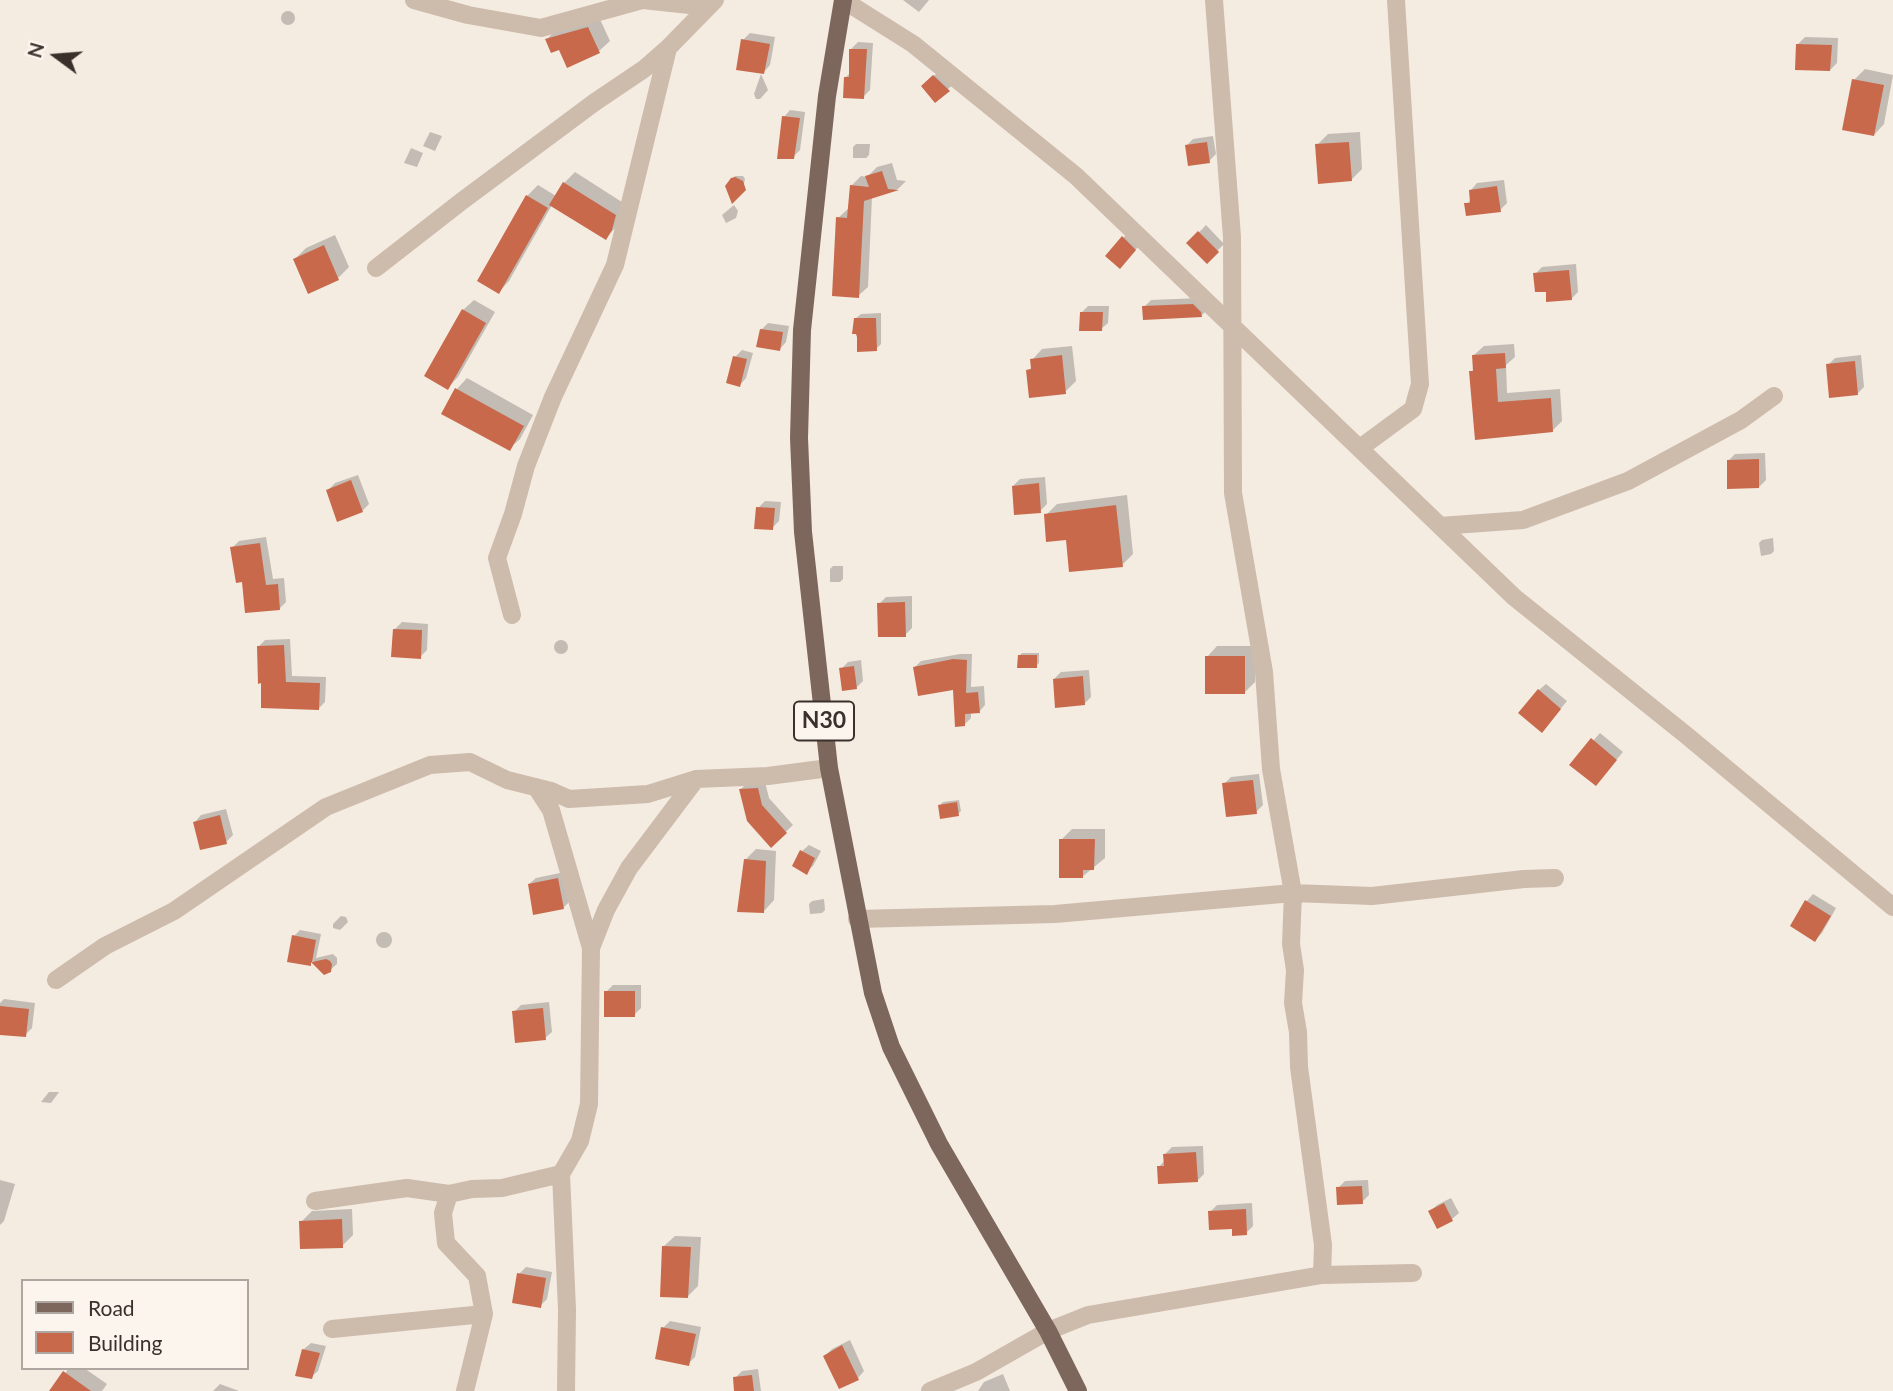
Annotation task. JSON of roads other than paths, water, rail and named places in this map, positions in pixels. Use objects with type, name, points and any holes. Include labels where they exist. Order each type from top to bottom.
[{"type":"main road","name":"N30","points":[[843,0],[827,96],[802,330],[799,438],[803,532],[829,768],[873,993],[891,1048],[939,1144],[1048,1331],[1078,1391]]},
{"type":"street","points":[[414,0],[468,15],[541,28],[642,0],[712,3]]},
{"type":"street","points":[[843,0],[913,44],[1076,176],[1514,597],[1893,907]]},
{"type":"street","points":[[1214,0],[1232,237],[1233,493],[1264,672],[1270,769],[1293,893],[1293,1003],[1323,1245],[1322,1275]]},
{"type":"street","points":[[1360,448],[1413,409],[1420,384],[1396,0]]},
{"type":"street","points":[[376,268],[595,102],[645,69],[712,3]]},
{"type":"street","points":[[512,615],[497,558],[526,466],[553,397],[615,265],[668,48]]},
{"type":"street","points":[[1440,526],[1522,520],[1628,481],[1741,420],[1774,396]]},
{"type":"street","points":[[56,980],[105,946],[174,911],[326,807],[430,765],[470,762],[507,780],[569,799],[648,794],[696,779],[768,776],[829,768]]},
{"type":"street","points":[[591,948],[606,910],[629,868],[696,779]]},
{"type":"street","points":[[536,787],[551,810],[591,948],[589,1104],[580,1141],[561,1174],[567,1309],[566,1391]]},
{"type":"street","points":[[858,919],[1055,914],[1293,893],[1372,896],[1555,878]]},
{"type":"street","points":[[315,1201],[407,1188],[449,1194],[472,1189],[502,1188],[561,1174]]},
{"type":"street","points":[[449,1194],[443,1213],[446,1243],[477,1276],[484,1314],[466,1391]]},
{"type":"street","points":[[930,1391],[976,1373],[1048,1331],[1088,1315],[1322,1275],[1413,1273]]},
{"type":"street","points":[[332,1329],[484,1314]]}]
